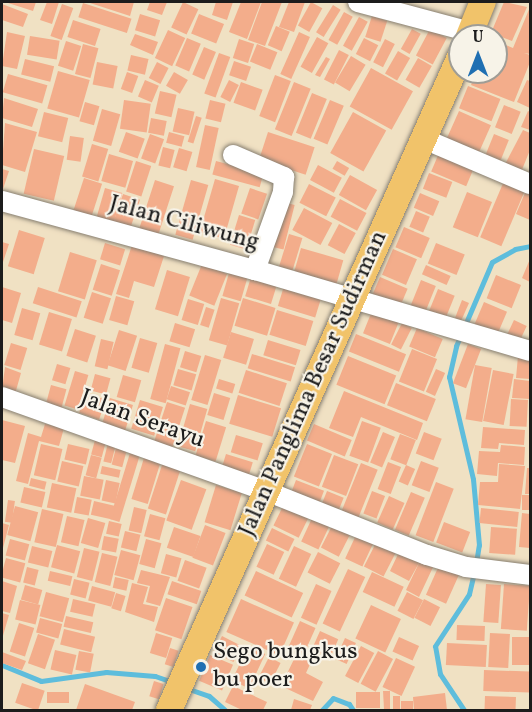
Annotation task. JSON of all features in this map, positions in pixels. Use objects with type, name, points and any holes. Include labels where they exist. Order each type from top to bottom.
[{"type":"main road","points":[[474,24],[483,2]]},
{"type":"main road","name":"Jalan Panglima Besar Sudirman","points":[[170,709],[448,84]]},
{"type":"street","points":[[358,2],[448,28]]},
{"type":"street","points":[[424,138],[531,184]]},
{"type":"street","points":[[233,155],[284,177],[283,192],[255,270]]},
{"type":"street","name":"Jalan Ciliwung","points":[[2,201],[255,270],[463,333],[531,351]]},
{"type":"street","name":"Jalan Serayu","points":[[2,397],[266,491],[466,567],[531,575]]},
{"type":"building","points":[[5,2],[36,2],[33,11]]},
{"type":"building","points":[[47,2],[59,2],[52,24],[40,20]]},
{"type":"building","points":[[87,2],[134,2],[130,16]]},
{"type":"building","points":[[150,2],[167,2],[162,15],[147,10]]},
{"type":"building","points":[[183,2],[198,9],[187,35],[171,27]]},
{"type":"building","points":[[216,2],[233,2],[227,20],[212,15]]},
{"type":"building","points":[[241,2],[261,2],[247,39],[229,32]]},
{"type":"building","points":[[262,2],[282,2],[265,46],[248,40]]},
{"type":"building","points":[[289,2],[305,2],[294,32],[279,27]]},
{"type":"building","points":[[311,2],[322,8],[309,32],[298,26]]},
{"type":"building","points":[[504,2],[527,7],[512,41],[508,39],[508,24],[495,24]]},
{"type":"building","points":[[83,3],[132,19],[127,33],[78,17]]},
{"type":"building","points":[[2,4],[28,14],[23,27],[2,20]]},
{"type":"building","points":[[62,4],[73,8],[62,40],[50,36]]},
{"type":"building","points":[[333,5],[341,10],[324,37],[316,32]]},
{"type":"building","points":[[530,7],[530,54],[524,53],[530,55],[530,62],[514,102],[471,85],[508,84],[508,46],[513,48]]},
{"type":"building","points":[[344,12],[353,17],[337,45],[328,40]]},
{"type":"building","points":[[140,14],[160,20],[155,36],[135,30]]},
{"type":"building","points":[[199,14],[224,24],[216,44],[191,33]]},
{"type":"building","points":[[372,16],[387,21],[380,42],[365,37]]},
{"type":"building","points":[[359,17],[368,22],[352,51],[343,46]]},
{"type":"building","points":[[73,20],[101,29],[95,46],[67,37]]},
{"type":"building","points":[[276,26],[290,32],[282,51],[268,45]]},
{"type":"building","points":[[412,29],[421,34],[410,54],[401,49]]},
{"type":"building","points":[[430,29],[447,38],[433,64],[416,55]]},
{"type":"building","points":[[168,30],[185,38],[172,66],[155,58]]},
{"type":"building","points":[[7,32],[25,36],[17,69],[2,66]]},
{"type":"building","points":[[299,32],[310,37],[291,79],[280,74]]},
{"type":"building","points":[[135,34],[158,42],[153,55],[130,45]]},
{"type":"building","points":[[30,36],[60,41],[57,59],[27,55]]},
{"type":"building","points":[[317,37],[328,43],[312,73],[301,67]]},
{"type":"building","points":[[187,38],[201,44],[189,71],[175,66]]},
{"type":"building","points":[[364,38],[378,45],[370,61],[356,54]]},
{"type":"building","points":[[239,39],[254,44],[248,63],[233,58]]},
{"type":"building","points":[[385,39],[395,44],[383,67],[373,62]]},
{"type":"building","points":[[66,41],[81,46],[73,71],[58,66]]},
{"type":"building","points":[[83,44],[98,48],[90,78],[75,74]]},
{"type":"building","points":[[257,44],[277,52],[270,70],[250,62]]},
{"type":"building","points":[[204,47],[216,52],[204,80],[192,75]]},
{"type":"building","points":[[339,50],[349,55],[334,84],[324,79]]},
{"type":"building","points":[[398,51],[410,58],[397,81],[385,74]]},
{"type":"building","points":[[219,53],[230,57],[216,98],[204,93]]},
{"type":"building","points":[[131,55],[149,59],[145,75],[127,71]]},
{"type":"building","points":[[351,56],[366,65],[350,91],[335,83]]},
{"type":"building","points":[[326,57],[330,59],[320,77],[315,75]]},
{"type":"building","points":[[418,58],[432,66],[419,88],[406,80]]},
{"type":"building","points":[[25,59],[54,66],[50,82],[21,75]]},
{"type":"building","points":[[234,61],[251,67],[246,81],[229,75]]},
{"type":"building","points":[[97,62],[118,66],[113,89],[93,85]]},
{"type":"building","points":[[157,62],[169,68],[160,84],[149,78]]},
{"type":"building","points":[[371,68],[413,91],[392,130],[350,106]]},
{"type":"building","points":[[58,71],[90,80],[79,118],[47,108]]},
{"type":"building","points":[[127,72],[138,76],[132,93],[121,89]]},
{"type":"building","points":[[174,72],[188,80],[180,94],[166,86]]},
{"type":"building","points":[[8,74],[47,85],[42,104],[3,92]]},
{"type":"building","points":[[275,75],[291,81],[275,122],[259,116]]},
{"type":"building","points":[[145,80],[159,86],[152,102],[138,97]]},
{"type":"building","points":[[229,80],[239,85],[230,102],[220,97]]},
{"type":"building","points":[[527,80],[530,81],[530,108],[517,102]]},
{"type":"building","points":[[241,82],[263,90],[255,111],[233,103]]},
{"type":"building","points":[[294,82],[311,89],[292,136],[275,129]]},
{"type":"building","points":[[468,86],[500,99],[491,121],[459,108]]},
{"type":"building","points":[[160,91],[177,95],[171,117],[155,113]]},
{"type":"building","points":[[312,93],[327,99],[311,139],[296,133]]},
{"type":"building","points":[[4,98],[38,109],[32,127],[2,118]]},
{"type":"building","points":[[124,100],[151,104],[147,132],[120,129]]},
{"type":"building","points":[[210,100],[226,104],[221,122],[205,118]]},
{"type":"building","points":[[330,100],[344,106],[327,145],[314,139]]},
{"type":"building","points":[[85,102],[99,106],[94,125],[79,121]]},
{"type":"building","points":[[504,105],[521,112],[512,134],[495,127]]},
{"type":"building","points":[[178,108],[195,112],[189,135],[173,131]]},
{"type":"building","points":[[102,109],[120,114],[111,146],[93,141]]},
{"type":"building","points":[[459,111],[491,125],[476,160],[444,146]]},
{"type":"building","points":[[528,111],[530,112],[530,130],[521,127]]},
{"type":"building","points":[[44,112],[68,118],[62,142],[38,136]]},
{"type":"building","points":[[353,112],[386,130],[363,172],[330,153]]},
{"type":"building","points":[[196,116],[202,118],[193,144],[188,142]]},
{"type":"building","points":[[151,118],[167,121],[164,136],[148,133]]},
{"type":"building","points":[[5,123],[37,132],[25,172],[2,165]]},
{"type":"building","points":[[205,125],[219,128],[210,170],[196,167]]},
{"type":"building","points":[[523,130],[530,133],[530,150],[519,177],[502,170]]},
{"type":"building","points":[[126,132],[145,139],[138,159],[119,152]]},
{"type":"building","points":[[169,132],[184,136],[182,147],[166,143]]},
{"type":"building","points":[[268,132],[315,147],[306,175],[259,160]]},
{"type":"building","points":[[150,134],[164,139],[155,164],[141,158]]},
{"type":"building","points":[[494,134],[509,140],[498,168],[483,162]]},
{"type":"building","points":[[70,136],[84,138],[81,162],[67,160]]},
{"type":"building","points":[[92,144],[108,149],[98,181],[82,177]]},
{"type":"building","points":[[163,147],[175,150],[170,168],[158,165]]},
{"type":"building","points":[[179,148],[192,152],[187,171],[173,167]]},
{"type":"building","points":[[34,149],[64,156],[54,201],[24,194]]},
{"type":"building","points":[[439,153],[474,168],[466,186],[431,171]]},
{"type":"building","points":[[109,154],[133,161],[125,188],[101,181]]},
{"type":"building","points":[[136,161],[151,166],[141,196],[126,191]]},
{"type":"building","points":[[216,161],[263,174],[260,187],[212,175]]},
{"type":"building","points":[[337,161],[349,168],[345,176],[332,169]]},
{"type":"building","points":[[318,165],[342,178],[334,193],[310,180]]},
{"type":"building","points":[[2,169],[9,171],[2,192]]},
{"type":"building","points":[[429,173],[452,182],[446,198],[423,189]]},
{"type":"building","points":[[350,175],[377,190],[366,210],[339,195]]},
{"type":"building","points":[[84,178],[102,184],[92,216],[73,210]]},
{"type":"building","points":[[215,179],[239,186],[224,239],[200,232]]},
{"type":"building","points":[[155,180],[174,186],[158,236],[139,229]]},
{"type":"building","points":[[191,180],[208,185],[193,240],[175,235]]},
{"type":"building","points":[[504,181],[525,190],[501,246],[480,237]]},
{"type":"building","points":[[309,184],[336,198],[326,216],[299,203]]},
{"type":"building","points":[[105,188],[122,193],[114,222],[97,217]]},
{"type":"building","points":[[250,188],[267,194],[258,219],[241,214]]},
{"type":"building","points":[[527,188],[530,190],[530,220],[516,214]]},
{"type":"building","points":[[467,192],[492,202],[478,237],[453,227]]},
{"type":"building","points":[[420,193],[439,201],[433,216],[414,208]]},
{"type":"building","points":[[123,194],[140,200],[129,232],[112,226]]},
{"type":"building","points":[[340,199],[366,213],[357,231],[331,217]]},
{"type":"building","points":[[283,202],[295,205],[284,250],[272,247]]},
{"type":"building","points":[[304,208],[332,223],[321,245],[292,230]]},
{"type":"building","points":[[416,211],[430,217],[423,233],[409,227]]},
{"type":"building","points":[[239,215],[255,220],[246,250],[230,245]]},
{"type":"building","points":[[339,224],[356,233],[345,254],[328,245]]},
{"type":"building","points":[[404,227],[430,238],[421,258],[395,247]]},
{"type":"building","points":[[19,230],[45,238],[34,274],[8,266]]},
{"type":"building","points":[[289,234],[302,238],[292,271],[279,267]]},
{"type":"building","points":[[2,242],[9,244],[2,265]]},
{"type":"building","points":[[105,243],[125,249],[120,265],[100,259]]},
{"type":"building","points":[[436,243],[465,255],[457,275],[428,263]]},
{"type":"building","points":[[132,245],[164,256],[154,287],[134,281],[129,298],[116,294]]},
{"type":"building","points":[[301,248],[343,260],[336,284],[294,272]]},
{"type":"building","points":[[393,249],[417,259],[406,285],[382,275]]},
{"type":"building","points":[[70,252],[97,260],[85,299],[58,291]]},
{"type":"building","points":[[530,259],[530,282],[522,278]]},
{"type":"building","points":[[101,264],[120,270],[112,296],[93,290]]},
{"type":"building","points":[[202,264],[227,274],[214,306],[189,296]]},
{"type":"building","points":[[426,265],[451,276],[447,285],[422,274]]},
{"type":"building","points":[[167,270],[190,277],[178,316],[155,309]]},
{"type":"building","points":[[229,273],[247,278],[241,301],[222,296]]},
{"type":"building","points":[[496,275],[521,285],[512,308],[487,298]]},
{"type":"building","points":[[251,277],[277,285],[271,304],[245,296]]},
{"type":"building","points":[[380,277],[408,289],[399,308],[372,296]]},
{"type":"building","points":[[421,280],[436,286],[425,314],[410,308]]},
{"type":"building","points":[[284,286],[321,297],[315,317],[278,306]]},
{"type":"building","points":[[2,287],[21,293],[12,323],[2,320]]},
{"type":"building","points":[[38,287],[82,301],[76,317],[33,303]]},
{"type":"building","points":[[438,289],[455,296],[445,321],[428,314]]},
{"type":"building","points":[[92,292],[111,298],[103,324],[84,318]]},
{"type":"building","points":[[116,296],[134,301],[127,325],[109,320]]},
{"type":"building","points":[[221,298],[239,303],[227,346],[209,340]]},
{"type":"building","points":[[243,298],[276,308],[267,336],[235,326]]},
{"type":"building","points":[[188,299],[204,304],[198,325],[182,320]]},
{"type":"building","points":[[462,300],[469,303],[461,321],[455,318]]},
{"type":"building","points":[[484,302],[507,312],[496,337],[473,327]]},
{"type":"building","points":[[206,307],[215,310],[209,328],[200,325]]},
{"type":"building","points":[[22,308],[40,313],[33,340],[14,335]]},
{"type":"building","points":[[277,310],[313,321],[306,346],[269,335]]},
{"type":"building","points":[[372,311],[399,322],[390,344],[363,333]]},
{"type":"building","points":[[49,312],[72,319],[62,352],[39,345]]},
{"type":"building","points":[[514,320],[527,326],[519,342],[506,336]]},
{"type":"building","points":[[175,323],[195,329],[190,347],[169,341]]},
{"type":"building","points":[[402,323],[412,328],[401,349],[391,344]]},
{"type":"building","points":[[417,328],[443,339],[435,357],[409,346]]},
{"type":"building","points":[[75,329],[96,336],[87,362],[66,356]]},
{"type":"building","points":[[119,330],[137,336],[126,371],[108,365]]},
{"type":"building","points":[[231,332],[254,339],[246,365],[223,358]]},
{"type":"building","points":[[356,334],[406,354],[399,372],[349,352]]},
{"type":"building","points":[[140,338],[157,343],[149,373],[131,368]]},
{"type":"building","points":[[101,339],[114,342],[107,369],[95,366]]},
{"type":"building","points":[[268,340],[301,350],[296,365],[263,355]]},
{"type":"building","points":[[11,343],[27,348],[21,370],[4,365]]},
{"type":"building","points":[[165,344],[180,348],[166,403],[150,399]]},
{"type":"building","points":[[468,344],[481,349],[466,388],[453,383]]},
{"type":"building","points":[[412,349],[437,359],[424,392],[399,381]]},
{"type":"building","points":[[185,351],[201,356],[196,372],[180,367]]},
{"type":"building","points":[[252,354],[295,367],[291,382],[248,368]]},
{"type":"building","points":[[205,355],[221,360],[208,405],[191,400]]},
{"type":"building","points":[[348,356],[396,375],[385,404],[336,385]]},
{"type":"building","points":[[518,356],[530,357],[530,379],[516,378]]},
{"type":"building","points":[[57,364],[70,368],[65,384],[52,380]]},
{"type":"building","points":[[475,365],[492,368],[482,422],[465,419]]},
{"type":"building","points":[[5,367],[21,373],[15,394],[2,390]]},
{"type":"building","points":[[178,369],[196,374],[192,391],[173,385]]},
{"type":"building","points":[[436,369],[445,373],[435,396],[426,392]]},
{"type":"building","points":[[246,370],[287,383],[279,406],[239,393]]},
{"type":"building","points":[[493,370],[514,374],[504,425],[483,421]]},
{"type":"building","points":[[75,371],[88,375],[78,410],[64,405]]},
{"type":"building","points":[[95,374],[110,378],[106,395],[91,390]]},
{"type":"building","points":[[123,375],[141,380],[135,402],[117,397]]},
{"type":"building","points":[[219,379],[235,384],[232,394],[216,389]]},
{"type":"building","points":[[514,379],[530,381],[530,399],[512,398]]},
{"type":"building","points":[[396,383],[436,399],[427,421],[387,405]]},
{"type":"building","points":[[51,385],[66,389],[61,409],[46,405]]},
{"type":"building","points":[[171,386],[190,392],[186,405],[167,399]]},
{"type":"building","points":[[344,391],[423,423],[417,440],[361,417],[353,437],[329,428]]},
{"type":"building","points":[[86,393],[106,400],[99,420],[79,413]]},
{"type":"building","points":[[214,393],[230,398],[224,420],[207,415]]},
{"type":"building","points":[[238,395],[281,408],[272,437],[229,424]]},
{"type":"building","points":[[110,398],[133,405],[124,433],[102,426]]},
{"type":"building","points":[[511,399],[528,400],[527,427],[510,426]]},
{"type":"building","points":[[140,400],[163,407],[154,436],[131,429]]},
{"type":"building","points":[[167,402],[185,408],[172,448],[154,442]]},
{"type":"building","points":[[190,404],[207,409],[195,451],[178,446]]},
{"type":"building","points":[[2,420],[25,426],[15,463],[2,460]]},
{"type":"building","points":[[206,421],[226,427],[216,462],[195,455]]},
{"type":"building","points":[[362,421],[381,428],[368,463],[349,456]]},
{"type":"building","points":[[45,424],[64,428],[59,446],[39,441],[28,484],[16,481],[28,433],[41,437]]},
{"type":"building","points":[[314,424],[352,440],[345,457],[307,441]]},
{"type":"building","points":[[483,427],[525,430],[524,445],[499,443],[498,449],[481,448]]},
{"type":"building","points":[[383,432],[395,437],[382,467],[370,462]]},
{"type":"building","points":[[424,432],[442,439],[433,460],[416,453]]},
{"type":"building","points":[[400,434],[416,440],[406,465],[390,459]]},
{"type":"building","points":[[236,435],[263,443],[258,460],[231,452]]},
{"type":"building","points":[[95,440],[106,443],[102,457],[91,454]]},
{"type":"building","points":[[108,443],[116,445],[111,463],[103,461]]},
{"type":"building","points":[[41,444],[62,449],[55,480],[34,475]]},
{"type":"building","points":[[68,444],[89,449],[86,465],[64,460]]},
{"type":"building","points":[[307,444],[332,454],[319,487],[294,476]]},
{"type":"building","points":[[501,445],[525,447],[524,465],[498,463],[497,476],[477,474],[479,451],[500,452]]},
{"type":"building","points":[[116,448],[127,451],[122,467],[112,464]]},
{"type":"building","points":[[130,453],[140,456],[119,522],[110,519]]},
{"type":"building","points":[[226,454],[253,462],[248,477],[221,469]]},
{"type":"building","points":[[91,455],[102,458],[96,478],[86,475]]},
{"type":"building","points":[[334,455],[358,464],[346,496],[322,487]]},
{"type":"building","points":[[144,458],[160,463],[148,504],[131,499]]},
{"type":"building","points":[[62,461],[83,466],[79,486],[57,481]]},
{"type":"building","points":[[421,461],[439,468],[429,492],[412,485]]},
{"type":"building","points":[[163,462],[181,468],[166,514],[148,509]]},
{"type":"building","points":[[388,462],[401,467],[391,494],[378,489]]},
{"type":"building","points":[[361,463],[378,470],[358,519],[341,512]]},
{"type":"building","points":[[499,464],[525,466],[520,509],[478,505],[480,482],[498,482]]},
{"type":"building","points":[[406,465],[415,469],[408,486],[399,481]]},
{"type":"building","points":[[102,466],[121,470],[119,478],[100,474]]},
{"type":"building","points":[[527,468],[530,468],[530,494],[525,494]]},
{"type":"building","points":[[84,476],[104,480],[100,499],[80,496]]},
{"type":"building","points":[[31,478],[47,482],[45,490],[29,486]]},
{"type":"building","points":[[106,480],[120,483],[115,503],[102,501]]},
{"type":"building","points":[[181,480],[206,489],[192,530],[166,520]]},
{"type":"building","points":[[296,480],[324,491],[319,505],[291,494]]},
{"type":"building","points":[[436,482],[454,489],[433,542],[416,535]]},
{"type":"building","points":[[52,483],[76,488],[71,513],[47,507]]},
{"type":"building","points":[[216,485],[242,493],[230,530],[205,522]]},
{"type":"building","points":[[24,487],[45,492],[42,508],[20,503]]},
{"type":"building","points":[[327,491],[344,498],[337,514],[321,507]]},
{"type":"building","points":[[372,491],[385,496],[376,518],[363,513]]},
{"type":"building","points":[[411,492],[425,498],[409,536],[395,530]]},
{"type":"building","points":[[522,495],[530,495],[530,510],[522,510]]},
{"type":"building","points":[[389,496],[405,503],[393,529],[377,522]]},
{"type":"building","points":[[77,497],[92,500],[89,516],[74,513]]},
{"type":"building","points":[[8,500],[15,501],[12,523],[5,522]]},
{"type":"building","points":[[94,501],[115,506],[112,520],[91,515]]},
{"type":"building","points":[[284,504],[309,516],[299,538],[273,526]]},
{"type":"building","points":[[15,506],[38,512],[30,541],[7,535]]},
{"type":"building","points":[[134,507],[147,510],[141,533],[129,530]]},
{"type":"building","points":[[481,508],[519,512],[517,527],[479,523]]},
{"type":"building","points":[[42,509],[63,514],[56,547],[34,542]]},
{"type":"building","points":[[522,513],[530,514],[530,548],[519,547]]},
{"type":"building","points":[[150,514],[165,518],[160,540],[144,536]]},
{"type":"building","points":[[67,516],[85,520],[78,546],[61,542]]},
{"type":"building","points":[[313,516],[330,524],[318,549],[301,541]]},
{"type":"building","points":[[88,518],[105,523],[98,548],[81,543]]},
{"type":"building","points":[[335,520],[353,529],[339,557],[321,548]]},
{"type":"building","points":[[109,521],[122,524],[119,537],[106,534]]},
{"type":"building","points":[[444,522],[470,532],[462,553],[436,543]]},
{"type":"building","points":[[2,523],[9,525],[3,548],[2,547]]},
{"type":"building","points":[[205,525],[226,533],[213,566],[192,558]]},
{"type":"building","points":[[174,527],[200,536],[193,557],[167,548]]},
{"type":"building","points":[[491,527],[517,529],[515,555],[489,553]]},
{"type":"building","points":[[272,528],[294,539],[288,552],[266,541]]},
{"type":"building","points":[[125,531],[141,535],[136,551],[121,547]]},
{"type":"building","points":[[357,533],[374,541],[362,566],[345,558]]},
{"type":"building","points":[[104,536],[119,539],[116,553],[101,550]]},
{"type":"building","points":[[10,539],[29,544],[25,561],[6,555]]},
{"type":"building","points":[[146,539],[161,543],[155,568],[139,564]]},
{"type":"building","points":[[378,539],[398,549],[384,577],[364,567]]},
{"type":"building","points":[[267,544],[284,552],[274,575],[256,567]]},
{"type":"building","points":[[57,545],[80,551],[74,573],[51,567]]},
{"type":"building","points":[[32,546],[52,551],[48,568],[28,562]]},
{"type":"building","points":[[294,546],[311,554],[296,587],[279,579]]},
{"type":"building","points":[[84,548],[100,552],[92,581],[77,577]]},
{"type":"building","points":[[401,548],[434,565],[419,597],[406,590],[420,561],[409,581],[390,571]]},
{"type":"building","points":[[121,550],[140,555],[134,580],[114,575]]},
{"type":"building","points":[[318,552],[340,563],[330,584],[308,572]]},
{"type":"building","points":[[102,553],[118,557],[110,586],[95,582]]},
{"type":"building","points":[[166,554],[181,558],[176,577],[161,573]]},
{"type":"building","points":[[6,558],[25,563],[20,582],[2,578]]},
{"type":"building","points":[[185,560],[207,568],[199,589],[177,581]]},
{"type":"building","points":[[441,561],[461,570],[446,604],[426,595]]},
{"type":"building","points":[[27,567],[39,570],[35,585],[23,583]]},
{"type":"building","points":[[348,569],[365,577],[340,631],[323,623]]},
{"type":"building","points":[[141,570],[170,577],[160,606],[146,602],[150,586],[137,583]]},
{"type":"building","points":[[50,571],[72,576],[70,586],[48,581]]},
{"type":"building","points":[[256,571],[303,593],[292,617],[245,595]]},
{"type":"building","points":[[372,572],[404,587],[394,607],[363,592]]},
{"type":"building","points":[[115,577],[129,580],[126,591],[113,588]]},
{"type":"building","points":[[74,579],[90,583],[86,598],[70,595]]},
{"type":"building","points":[[2,581],[17,586],[10,613],[2,611]]},
{"type":"building","points":[[172,581],[201,591],[197,604],[167,594]]},
{"type":"building","points":[[132,583],[148,587],[143,604],[158,607],[154,622],[125,612]]},
{"type":"building","points":[[316,584],[332,591],[316,625],[301,618]]},
{"type":"building","points":[[486,584],[501,585],[498,623],[483,622]]},
{"type":"building","points":[[504,584],[530,586],[527,631],[501,629]]},
{"type":"building","points":[[25,585],[42,590],[38,604],[21,599]]},
{"type":"building","points":[[92,586],[115,592],[111,607],[88,600]]},
{"type":"building","points":[[46,592],[69,598],[63,622],[40,616]]},
{"type":"building","points":[[407,592],[423,600],[414,619],[397,611]]},
{"type":"building","points":[[116,593],[126,596],[121,611],[111,608]]},
{"type":"building","points":[[166,598],[192,607],[181,639],[155,630]]},
{"type":"building","points":[[73,599],[95,604],[92,617],[70,612]]},
{"type":"building","points":[[241,599],[294,623],[279,655],[226,632]]},
{"type":"building","points":[[424,599],[440,607],[431,626],[414,618]]},
{"type":"building","points":[[20,600],[40,605],[36,624],[15,619]]},
{"type":"building","points":[[371,605],[401,619],[385,652],[355,639]]},
{"type":"building","points":[[2,613],[9,615],[2,639]]},
{"type":"building","points":[[66,616],[93,622],[91,633],[64,627]]},
{"type":"building","points":[[40,618],[62,624],[58,638],[36,632]]},
{"type":"building","points":[[300,621],[316,628],[304,653],[289,647]]},
{"type":"building","points":[[19,623],[34,628],[25,656],[10,652]]},
{"type":"building","points":[[457,625],[485,626],[484,641],[456,640]]},
{"type":"building","points":[[64,629],[95,637],[91,652],[60,645]]},
{"type":"building","points":[[320,631],[338,639],[330,657],[312,649]]},
{"type":"building","points":[[156,633],[172,638],[166,658],[150,653]]},
{"type":"building","points":[[490,633],[510,634],[508,668],[488,667]]},
{"type":"building","points":[[38,634],[55,640],[45,669],[28,663]]},
{"type":"building","points":[[222,636],[242,646],[233,662],[214,652]]},
{"type":"building","points":[[399,637],[419,646],[413,661],[392,652]]},
{"type":"building","points":[[512,637],[530,637],[530,665],[512,665]]},
{"type":"building","points":[[345,638],[356,643],[347,664],[336,659]]},
{"type":"building","points":[[447,643],[487,645],[486,667],[446,665]]},
{"type":"building","points":[[248,646],[265,654],[249,688],[232,680]]},
{"type":"building","points":[[361,646],[374,653],[358,683],[345,676]]},
{"type":"building","points":[[170,648],[179,651],[173,667],[165,664]]},
{"type":"building","points":[[55,650],[76,655],[72,674],[51,669]]},
{"type":"building","points":[[79,651],[94,654],[90,673],[75,670]]},
{"type":"building","points":[[378,651],[393,659],[376,692],[361,684]]},
{"type":"building","points":[[2,652],[26,661],[22,670],[2,663]]},
{"type":"building","points":[[297,653],[312,660],[306,673],[323,682],[313,701],[281,686]]},
{"type":"building","points":[[210,655],[233,665],[222,691],[199,681]]},
{"type":"building","points":[[269,657],[281,663],[270,683],[259,677]]},
{"type":"building","points":[[396,658],[415,667],[402,696],[382,687]]},
{"type":"building","points":[[484,670],[530,672],[529,693],[483,691]]},
{"type":"building","points":[[154,681],[164,684],[159,699],[149,696]]},
{"type":"building","points":[[22,683],[45,691],[38,710],[15,703]]},
{"type":"building","points":[[85,684],[135,702],[132,710],[76,710]]},
{"type":"building","points":[[233,686],[267,702],[263,710],[242,710],[225,702]]},
{"type":"building","points":[[383,691],[390,691],[390,709],[384,709]]},
{"type":"building","points":[[47,692],[69,692],[69,703],[47,703]]},
{"type":"building","points":[[356,692],[380,692],[380,708],[356,708]]},
{"type":"building","points":[[445,693],[447,710],[414,710],[413,697]]},
{"type":"building","points":[[393,696],[400,696],[400,710],[393,710]]},
{"type":"building","points":[[485,696],[516,697],[516,710],[485,710]]},
{"type":"building","points":[[294,699],[312,705],[310,710],[291,710]]},
{"type":"building","points":[[401,701],[413,701],[413,710],[401,710]]},
{"type":"waterway","points":[[476,563],[479,545],[473,479],[449,377],[456,346],[492,262],[515,249],[530,246]]},
{"type":"waterway","points":[[464,710],[440,674],[435,646],[469,594],[474,572]]},
{"type":"waterway","points":[[2,665],[41,681],[106,672],[155,676],[175,683]]},
{"type":"waterway","points":[[186,688],[209,696],[225,710]]},
{"type":"waterway","points":[[322,710],[333,698],[349,704],[353,710]]},
{"type":"place","name":"Sego bungkus bu poer","points":[[201,667]]}]
